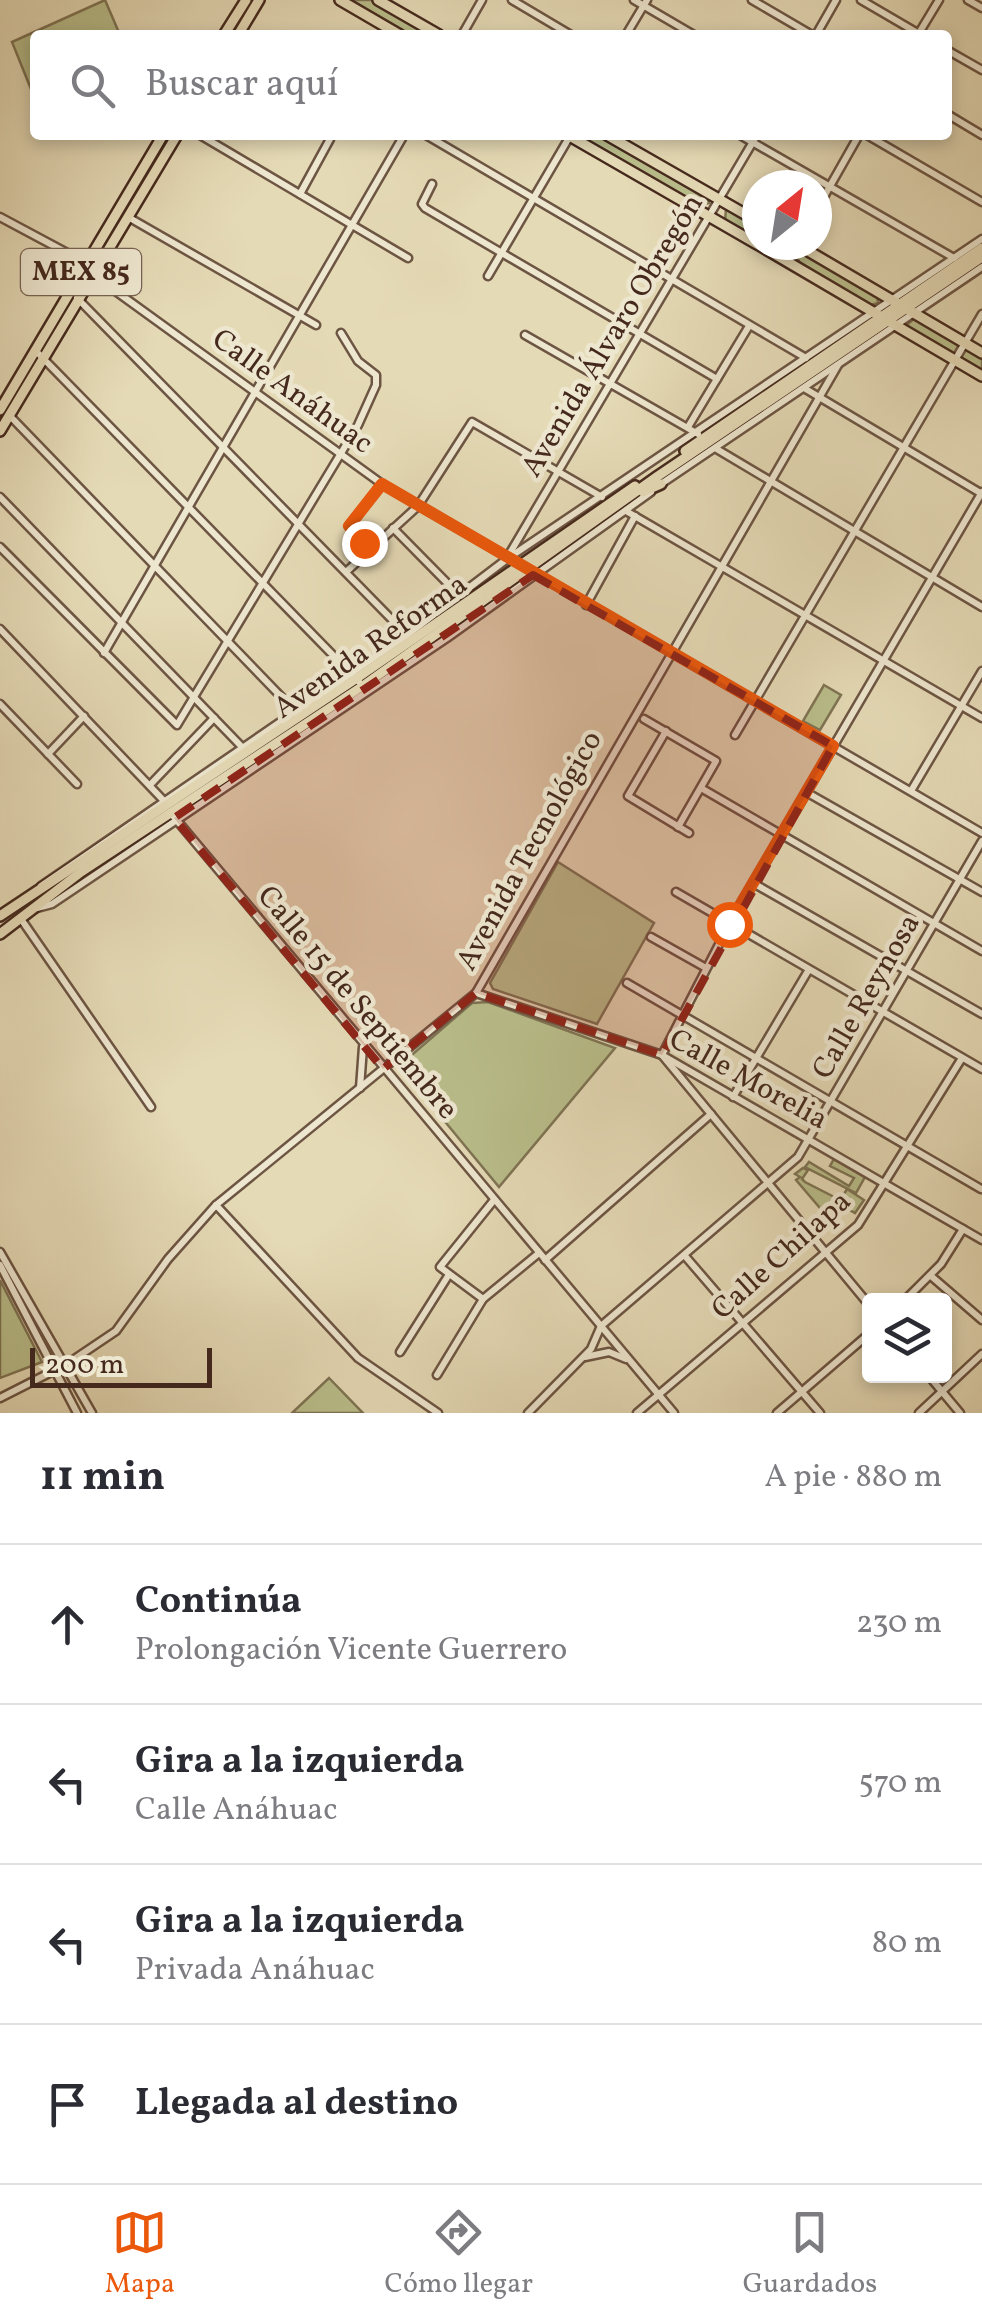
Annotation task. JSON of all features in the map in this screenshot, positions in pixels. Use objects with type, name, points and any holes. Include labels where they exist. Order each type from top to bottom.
[{"type":"main road","points":[[227,30],[246,0]]},
{"type":"main road","points":[[241,30],[259,0]]},
{"type":"main road","points":[[340,0],[391,30]]},
{"type":"main road","points":[[378,0],[430,30]]},
{"type":"main road","name":"MEX 85","points":[[0,430],[4,412],[74,294],[86,263],[160,140]]},
{"type":"main road","name":"MEX 85","points":[[74,294],[92,274],[173,140]]},
{"type":"main road","points":[[578,140],[742,235]]},
{"type":"main road","points":[[616,140],[742,212]]},
{"type":"main road","name":"Avenida Reforma","points":[[0,916],[526,570],[982,248]]},
{"type":"main road","name":"Avenida Reforma","points":[[903,307],[982,257]]},
{"type":"main road","points":[[823,260],[982,352]]},
{"type":"main road","points":[[787,261],[982,376]]},
{"type":"main road","points":[[623,498],[633,478]]},
{"type":"main road","points":[[623,498],[661,484]]},
{"type":"main road","name":"Avenida Reforma","points":[[359,681],[427,630],[526,570]]},
{"type":"main road","points":[[407,635],[427,630]]},
{"type":"main road","name":"Avenida Reforma","points":[[0,934],[169,808]]},
{"type":"street","points":[[465,30],[482,0]]},
{"type":"street","points":[[512,0],[563,30]]},
{"type":"street","points":[[634,0],[686,30]]},
{"type":"street","points":[[752,0],[805,30]]},
{"type":"street","points":[[817,30],[836,0]]},
{"type":"street","points":[[861,0],[912,30]]},
{"type":"street","points":[[923,30],[939,0]]},
{"type":"street","points":[[968,0],[982,8]]},
{"type":"street","points":[[629,30],[645,3]]},
{"type":"street","points":[[952,53],[982,70]]},
{"type":"street","points":[[952,117],[982,135]]},
{"type":"street","points":[[208,140],[408,258]]},
{"type":"street","points":[[300,194],[330,140]]},
{"type":"street","points":[[104,652],[401,140]]},
{"type":"street","points":[[434,140],[806,358]]},
{"type":"street","points":[[488,276],[566,140]]},
{"type":"street","name":"Avenida Álvaro Obregón","points":[[507,559],[753,140]]},
{"type":"street","points":[[756,140],[805,170]]},
{"type":"street","points":[[832,182],[857,140]]},
{"type":"street","points":[[876,140],[982,202]]},
{"type":"street","points":[[432,184],[422,204],[425,208],[717,379]]},
{"type":"street","points":[[832,186],[954,258]]},
{"type":"street","points":[[127,216],[316,325]]},
{"type":"street","points":[[0,217],[86,263]]},
{"type":"street","name":"Avenida Reforma","points":[[903,307],[954,258],[982,239]]},
{"type":"street","name":"Calle Anáhuac","points":[[86,263],[92,274],[382,484],[982,832]]},
{"type":"street","name":"Avenida Reforma","points":[[169,808],[241,746],[294,710],[359,681],[407,635],[507,559],[633,478],[804,388],[838,365],[903,307],[982,267]]},
{"type":"street","points":[[74,294],[407,635]]},
{"type":"street","points":[[735,735],[982,314]]},
{"type":"street","name":"Avenida Reforma","points":[[526,570],[626,511],[806,358],[886,319]]},
{"type":"street","points":[[688,428],[750,326]]},
{"type":"street","points":[[0,546],[177,724],[264,582],[376,385],[376,375],[358,361],[341,334]]},
{"type":"street","points":[[526,335],[982,606]]},
{"type":"street","points":[[39,353],[359,681]]},
{"type":"street","name":"Avenida Tecnológico","points":[[0,1398],[67,1364],[122,1324],[168,1259],[216,1205],[476,993],[838,365]]},
{"type":"street","points":[[804,388],[982,493],[729,924],[662,1055],[862,1296]]},
{"type":"street","points":[[4,412],[294,710]]},
{"type":"street","points":[[346,572],[418,506],[468,425],[477,422],[602,497]]},
{"type":"street","points":[[364,543],[349,526],[382,484]]},
{"type":"street","points":[[0,498],[241,746]]},
{"type":"street","points":[[626,511],[982,718]]},
{"type":"street","points":[[586,605],[635,516]]},
{"type":"street","points":[[394,528],[460,596]]},
{"type":"street","name":"Calle 15 de Septiembre","points":[[0,629],[150,785],[363,1046],[674,1413]]},
{"type":"street","points":[[0,648],[10,639]]},
{"type":"street","points":[[910,791],[982,671]]},
{"type":"street","points":[[0,704],[77,784]]},
{"type":"street","points":[[48,754],[84,716]]},
{"type":"street","points":[[150,785],[214,718]]},
{"type":"street","points":[[644,718],[716,762],[678,827]]},
{"type":"street","points":[[666,732],[628,796],[689,834]]},
{"type":"street","points":[[700,788],[982,952]]},
{"type":"street","points":[[806,792],[982,892]]},
{"type":"street","name":"Calle Reynosa","points":[[601,1326],[769,1186],[810,1140],[982,841]]},
{"type":"street","points":[[753,883],[982,1014]]},
{"type":"street","points":[[676,892],[982,1069]]},
{"type":"street","points":[[21,919],[151,1107]]},
{"type":"street","points":[[651,937],[706,968]]},
{"type":"street","points":[[733,1097],[808,970]]},
{"type":"street","points":[[627,983],[980,1189]]},
{"type":"street","name":"Calle Morelia","points":[[476,993],[662,1055],[982,1240]]},
{"type":"street","points":[[360,1088],[363,1046]]},
{"type":"street","name":"Calle Chilapa","points":[[638,1413],[858,1226],[962,1058]]},
{"type":"street","points":[[437,1375],[483,1299],[542,1256],[712,1114]]},
{"type":"street","points":[[483,1299],[448,1276],[441,1264],[494,1200]]},
{"type":"street","points":[[216,1205],[358,1358],[438,1413]]},
{"type":"street","points":[[913,1293],[931,1276],[963,1229]]},
{"type":"street","points":[[0,1252],[92,1413]]},
{"type":"street","points":[[685,1256],[820,1413]]},
{"type":"street","points":[[0,1264],[74,1412]]},
{"type":"street","points":[[400,1352],[448,1276]]},
{"type":"street","points":[[931,1276],[982,1320]]},
{"type":"street","points":[[528,1413],[584,1357],[601,1326]]},
{"type":"street","points":[[777,1413],[862,1340]]},
{"type":"street","points":[[584,1357],[609,1352],[630,1361]]},
{"type":"street","points":[[919,1413],[982,1354]]},
{"type":"street","points":[[935,1383],[960,1413]]},
{"type":"highlighted area","points":[[533,575],[833,746],[662,1055],[476,993],[383,1069],[174,818]]},
{"type":"green space","points":[[105,0],[118,30],[39,30]]},
{"type":"green space","points":[[343,0],[374,0],[425,30],[394,30]]},
{"type":"green space","points":[[30,34],[30,87],[12,42]]},
{"type":"green space","points":[[585,140],[610,140],[707,195],[709,203],[700,206]]},
{"type":"green space","points":[[726,209],[742,217],[742,231],[725,221]]},
{"type":"green space","points":[[798,260],[817,260],[877,295],[878,303],[870,305]]},
{"type":"green space","points":[[915,318],[982,358],[982,374],[903,328]]},
{"type":"green space","points":[[824,685],[841,695],[820,730],[803,721]]},
{"type":"green space","points":[[558,862],[654,923],[597,1024],[493,989],[490,983]]},
{"type":"green space","points":[[488,1002],[615,1048],[499,1187],[399,1066],[472,1003]]},
{"type":"green space","points":[[834,1159],[865,1177],[856,1193],[805,1167],[809,1162],[849,1186],[854,1178],[830,1166]]},
{"type":"green space","points":[[803,1168],[808,1170],[802,1179],[805,1182],[846,1203],[841,1199],[847,1189],[864,1200],[855,1213],[834,1201],[826,1215],[796,1180],[800,1177],[795,1174]]},
{"type":"green space","points":[[0,1280],[42,1362],[0,1378]]},
{"type":"green space","points":[[329,1378],[363,1413],[292,1413]]},
{"type":"route","points":[[364,543],[349,526],[382,484],[833,746],[729,924]]}]
